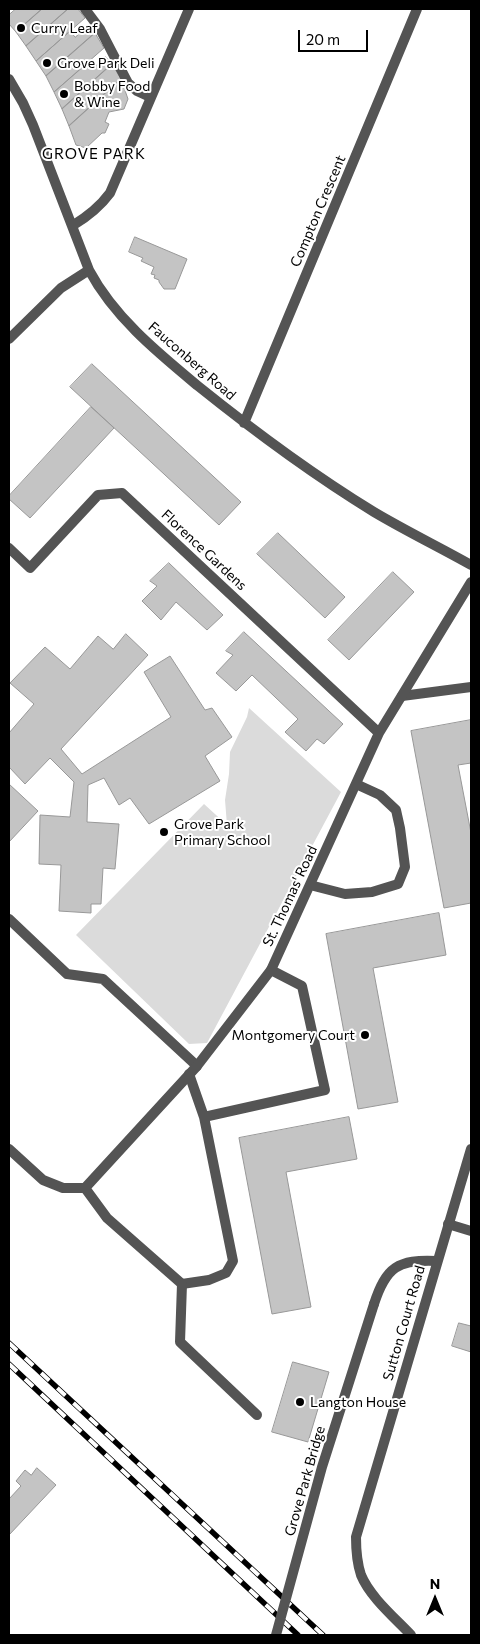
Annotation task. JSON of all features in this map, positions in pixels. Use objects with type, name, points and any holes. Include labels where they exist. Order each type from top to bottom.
[{"type":"street","points":[[85,9],[100,29],[128,83],[137,91],[150,98]]},
{"type":"street","points":[[72,226],[102,204],[110,193],[189,9]]},
{"type":"street","name":"Compton Crescent","points":[[244,423],[417,9]]},
{"type":"street","name":"Fauconberg Road","points":[[9,79],[33,125],[89,270],[98,288],[129,324],[165,359],[244,423],[289,456],[375,512],[471,564]]},
{"type":"street","points":[[9,339],[61,288],[89,270]]},
{"type":"street","name":"Florence Gardens","points":[[9,548],[30,568],[98,495],[122,493],[379,733]]},
{"type":"street","name":"St. Thomas' Road","points":[[85,1188],[197,1066],[271,970],[379,733],[471,582]]},
{"type":"street","points":[[402,696],[471,687]]},
{"type":"street","points":[[310,885],[345,894],[372,892],[398,884],[404,867],[396,810],[380,795],[356,784]]},
{"type":"street","points":[[9,919],[66,974],[103,979],[197,1066]]},
{"type":"street","points":[[204,1117],[325,1090],[302,986],[271,970]]},
{"type":"street","points":[[9,1149],[43,1180],[63,1188],[85,1188],[107,1218],[182,1284],[209,1280],[226,1273],[234,1261],[204,1117],[189,1074]]},
{"type":"street","name":"Sutton Court Road","points":[[410,1635],[370,1591],[361,1576],[357,1558],[356,1537],[471,1149]]},
{"type":"street","points":[[448,1224],[471,1231]]},
{"type":"street","name":"Grove Park Bridge","points":[[276,1635],[322,1467],[380,1284],[400,1264],[415,1260],[437,1261]]},
{"type":"street","points":[[182,1284],[180,1342],[257,1415]]},
{"type":"shaded area","points":[[249,708],[341,792],[207,1043],[189,1044],[76,935],[204,804],[227,825],[225,800],[230,752],[247,717]]},
{"type":"building","points":[[16,9],[42,9],[16,32],[9,24],[9,15]]},
{"type":"building","points":[[42,9],[68,9],[26,46],[16,32]]},
{"type":"building","points":[[68,9],[78,9],[85,18],[36,61],[26,46]]},
{"type":"building","points":[[88,26],[95,33],[46,76],[36,61],[70,31],[75,37]]},
{"type":"building","points":[[95,33],[104,48],[54,92],[46,76]]},
{"type":"building","points":[[106,57],[112,64],[62,109],[54,92],[91,60],[96,65]]},
{"type":"building","points":[[112,64],[121,79],[69,126],[62,109]]},
{"type":"building","points":[[121,79],[128,99],[124,109],[109,112],[105,122],[109,124],[105,133],[102,133],[86,148],[76,145],[69,126]]},
{"type":"building","points":[[135,237],[187,259],[175,289],[164,289],[159,280],[154,278],[155,275],[151,274],[154,267],[141,261],[143,258],[129,252]]},
{"type":"building","points":[[92,364],[241,502],[219,525],[70,387]]},
{"type":"building","points":[[91,407],[114,428],[30,518],[9,499],[9,496]]},
{"type":"building","points":[[278,533],[345,597],[325,618],[257,554]]},
{"type":"building","points":[[169,563],[223,615],[207,630],[176,602],[161,620],[142,601],[157,586],[150,581]]},
{"type":"building","points":[[393,572],[414,592],[349,660],[328,640]]},
{"type":"building","points":[[244,632],[343,724],[324,744],[317,739],[306,751],[285,732],[298,719],[252,675],[236,691],[216,673],[233,655],[226,651]]},
{"type":"building","points":[[126,634],[148,655],[61,749],[82,774],[171,717],[144,672],[170,656],[205,710],[212,708],[232,737],[205,756],[220,781],[149,824],[130,798],[119,805],[104,778],[88,785],[87,822],[119,824],[115,869],[103,868],[101,904],[91,904],[91,913],[59,911],[61,865],[39,864],[40,815],[70,817],[74,782],[50,758],[25,784],[9,767],[9,733],[34,704],[10,683],[45,647],[70,669],[98,636],[113,649]]},
{"type":"building","points":[[471,720],[471,763],[458,765],[471,833],[471,903],[444,908],[411,731]]},
{"type":"building","points":[[9,784],[38,811],[9,842]]},
{"type":"building","name":"Montgomery Court","points":[[439,913],[446,955],[373,968],[398,1102],[358,1109],[326,934]]},
{"type":"building","points":[[349,1117],[357,1159],[286,1172],[311,1307],[272,1314],[239,1138]]},
{"type":"building","points":[[459,1323],[471,1326],[471,1352],[452,1346]]},
{"type":"building","name":"Langton House","points":[[293,1362],[329,1372],[308,1442],[272,1432]]},
{"type":"building","points":[[37,1468],[56,1485],[9,1535],[9,1499],[21,1486],[16,1481],[25,1470],[31,1475]]},
{"type":"railway","points":[[9,1343],[323,1635]]},
{"type":"railway","points":[[9,1364],[298,1635]]},
{"type":"place","name":"Curry Leaf","points":[[21,28]]},
{"type":"place","name":"Grove Park Deli","points":[[47,63]]},
{"type":"place","name":"Bobby Food & Wine","points":[[64,94]]},
{"type":"place","name":"Grove Park Primary School","points":[[164,832]]},
{"type":"place","name":"Montgomery Court","points":[[365,1035]]},
{"type":"place","name":"Langton House","points":[[300,1402]]},
{"type":"district","name":"GROVE PARK","points":[[94,154]]}]
